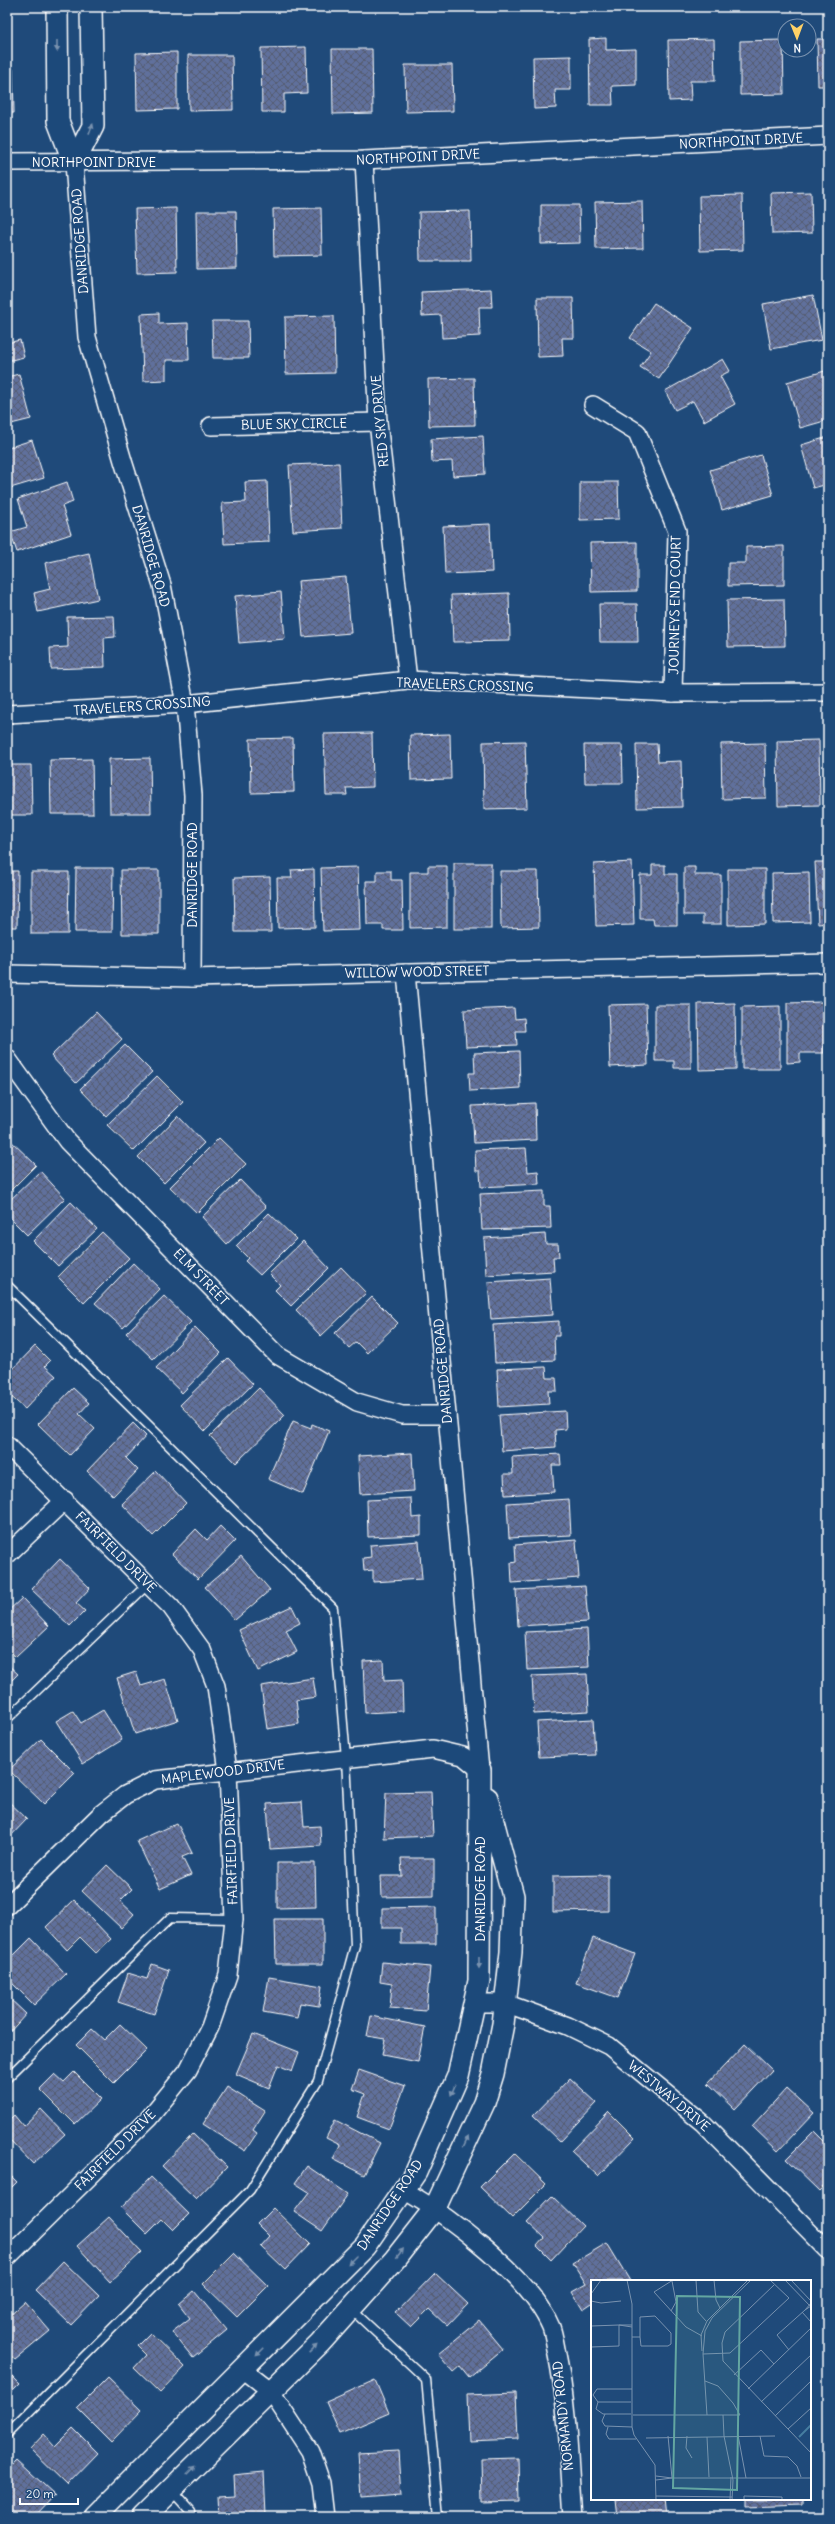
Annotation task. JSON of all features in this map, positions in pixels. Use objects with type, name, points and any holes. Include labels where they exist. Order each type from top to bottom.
[{"type":"street","name":"DANRIDGE ROAD","points":[[57,7],[58,121],[74,163],[87,337],[123,461],[162,585],[185,704],[193,795],[192,978]]},
{"type":"street","points":[[74,163],[94,126],[91,7]]},
{"type":"street","name":"NORTHPOINT DRIVE","points":[[7,162],[74,163],[364,160],[828,136]]},
{"type":"street","name":"RED SKY DRIVE","points":[[364,160],[378,422],[408,680]]},
{"type":"street","name":"JOURNEYS END COURT","points":[[593,405],[637,432],[677,531],[673,693]]},
{"type":"street","name":"BLUE SKY CIRCLE","points":[[211,426],[378,422]]},
{"type":"street","name":"TRAVELERS CROSSING","points":[[7,714],[185,704],[408,680],[673,693],[828,692]]},
{"type":"street","name":"WILLOW WOOD STREET","points":[[7,974],[192,978],[828,963]]},
{"type":"street","name":"DANRIDGE ROAD","points":[[95,2517],[365,2246],[416,2172],[458,2076],[476,2003],[479,1981],[480,1770],[406,973]]},
{"type":"street","name":"ELM STREET","points":[[7,1058],[67,1141],[277,1355],[357,1402],[402,1415],[447,1415]]},
{"type":"street","name":"FAIRFIELD DRIVE","points":[[7,1444],[171,1607],[202,1650],[216,1686],[228,1771],[234,1919],[228,1975],[210,2027],[188,2070],[149,2118],[7,2258]]},
{"type":"street","points":[[7,1555],[65,1500]]},
{"type":"street","name":"MAPLEWOOD DRIVE","points":[[7,1906],[102,1813],[124,1795],[154,1780],[433,1749],[463,1756],[480,1770]]},
{"type":"street","name":"DANRIDGE ROAD","points":[[143,2517],[270,2390],[320,2343],[395,2259],[435,2208],[484,2103],[493,2074],[505,2003],[511,1952],[513,1896],[480,1770]]},
{"type":"street","name":"WESTWAY DRIVE","points":[[476,2003],[505,2003],[568,2026],[609,2046],[703,2123],[828,2250]]},
{"type":"street","name":"NORMANDY ROAD","points":[[404,2190],[435,2208],[495,2257],[532,2298],[551,2327],[562,2378],[573,2517]]},
{"type":"street","points":[[243,2369],[270,2390],[310,2451],[321,2483],[325,2517]]},
{"type":"lane","points":[[7,1285],[333,1608],[346,1758],[355,1945],[318,2081],[250,2190],[7,2434]]},
{"type":"lane","points":[[7,1719],[148,1584]]},
{"type":"lane","points":[[7,2078],[170,1918],[234,1919]]},
{"type":"lane","points":[[351,2309],[426,2379],[439,2517]]},
{"type":"lane","points":[[171,2490],[191,2512],[191,2517]]},
{"type":"building","points":[[606,38],[606,50],[636,49],[636,85],[612,86],[613,105],[590,105],[589,39]]},
{"type":"building","points":[[714,39],[715,81],[690,81],[691,100],[669,101],[668,40]]},
{"type":"building","points":[[817,39],[828,39],[828,86],[818,86]]},
{"type":"building","points":[[777,40],[777,58],[783,58],[784,94],[740,95],[740,41]]},
{"type":"building","points":[[306,47],[307,93],[284,94],[284,112],[262,112],[261,48]]},
{"type":"building","points":[[332,49],[372,49],[373,113],[333,114]]},
{"type":"building","points":[[177,52],[177,109],[137,110],[136,53]]},
{"type":"building","points":[[188,55],[232,55],[233,110],[189,111]]},
{"type":"building","points":[[571,56],[571,90],[555,90],[556,108],[534,109],[533,57]]},
{"type":"building","points":[[405,65],[452,65],[453,111],[406,112]]},
{"type":"building","points":[[7,69],[13,69],[14,113],[7,113]]},
{"type":"building","points":[[811,192],[812,233],[772,234],[771,193]]},
{"type":"building","points":[[742,195],[743,250],[700,251],[699,196]]},
{"type":"building","points":[[642,201],[643,248],[596,249],[595,202]]},
{"type":"building","points":[[541,205],[579,205],[580,243],[541,244]]},
{"type":"building","points":[[176,208],[177,272],[137,273],[135,209]]},
{"type":"building","points":[[321,208],[322,255],[274,256],[273,209]]},
{"type":"building","points":[[196,211],[236,211],[237,268],[197,269]]},
{"type":"building","points":[[470,211],[471,261],[420,261],[419,212]]},
{"type":"building","points":[[491,289],[492,307],[479,307],[480,336],[442,338],[441,315],[422,316],[421,292]]},
{"type":"building","points":[[813,295],[822,340],[771,349],[763,304]]},
{"type":"building","points":[[537,298],[573,298],[574,338],[562,338],[563,356],[538,357]]},
{"type":"building","points":[[654,303],[693,328],[659,379],[640,367],[651,351],[630,338]]},
{"type":"building","points":[[159,313],[159,324],[188,323],[189,360],[166,360],[166,380],[143,381],[141,314]]},
{"type":"building","points":[[334,316],[335,373],[286,374],[285,317]]},
{"type":"building","points":[[212,321],[248,321],[249,358],[213,358]]},
{"type":"building","points":[[20,340],[24,357],[7,361],[7,343]]},
{"type":"building","points":[[723,359],[730,371],[720,376],[735,404],[704,421],[693,401],[675,410],[665,391]]},
{"type":"building","points":[[828,370],[828,420],[800,428],[787,382]]},
{"type":"building","points":[[19,374],[31,419],[7,425],[7,377]]},
{"type":"building","points":[[474,378],[475,425],[429,426],[428,379]]},
{"type":"building","points":[[483,436],[485,474],[453,476],[452,461],[432,462],[431,439]]},
{"type":"building","points":[[828,437],[828,484],[813,488],[801,445]]},
{"type":"building","points":[[32,440],[44,478],[7,489],[7,448]]},
{"type":"building","points":[[761,455],[773,495],[722,510],[710,470]]},
{"type":"building","points":[[339,463],[342,528],[293,531],[289,465]]},
{"type":"building","points":[[267,481],[269,542],[224,544],[222,503],[246,502],[245,482]]},
{"type":"building","points":[[67,482],[73,502],[62,506],[71,534],[17,552],[10,532],[27,527],[18,499]]},
{"type":"building","points":[[580,482],[618,482],[619,519],[580,520]]},
{"type":"building","points":[[490,524],[492,572],[445,574],[443,526]]},
{"type":"building","points":[[637,542],[637,591],[591,592],[590,543]]},
{"type":"building","points":[[784,546],[784,585],[728,586],[728,563],[746,563],[746,547]]},
{"type":"building","points":[[89,553],[98,599],[38,612],[34,593],[50,589],[45,563]]},
{"type":"building","points":[[346,577],[351,633],[303,637],[298,581]]},
{"type":"building","points":[[281,592],[285,639],[239,643],[235,596]]},
{"type":"building","points":[[509,593],[510,641],[453,642],[451,595]]},
{"type":"building","points":[[784,599],[785,646],[728,647],[727,600]]},
{"type":"building","points":[[599,604],[637,604],[638,642],[600,642]]},
{"type":"building","points":[[114,616],[115,637],[104,638],[105,667],[51,669],[50,648],[68,647],[67,617]]},
{"type":"building","points":[[372,733],[373,787],[346,788],[347,795],[326,795],[324,734]]},
{"type":"building","points":[[450,734],[451,779],[411,780],[410,735]]},
{"type":"building","points":[[293,738],[294,792],[251,793],[250,739]]},
{"type":"building","points":[[819,740],[820,805],[778,806],[777,741]]},
{"type":"building","points":[[525,741],[527,808],[484,809],[483,742]]},
{"type":"building","points":[[765,743],[766,798],[722,799],[721,744]]},
{"type":"building","points":[[636,744],[657,744],[658,762],[681,761],[682,807],[637,808]]},
{"type":"building","points":[[584,745],[622,745],[623,783],[585,783]]},
{"type":"building","points":[[150,758],[151,813],[110,813],[109,759]]},
{"type":"building","points":[[92,759],[93,814],[51,814],[50,760]]},
{"type":"building","points":[[7,760],[11,760],[11,765],[31,765],[32,815],[7,815]]},
{"type":"building","points":[[632,862],[634,925],[596,926],[594,864]]},
{"type":"building","points":[[815,862],[828,862],[828,923],[818,924]]},
{"type":"building","points":[[454,863],[491,863],[491,929],[454,929]]},
{"type":"building","points":[[652,865],[665,865],[665,874],[677,874],[677,925],[654,925],[653,919],[640,919],[640,875],[652,875]]},
{"type":"building","points":[[428,866],[447,866],[447,927],[410,928],[410,872],[428,872]]},
{"type":"building","points":[[358,867],[360,930],[323,931],[321,868]]},
{"type":"building","points":[[684,867],[695,867],[695,875],[721,875],[721,924],[703,924],[703,915],[684,915]]},
{"type":"building","points":[[76,868],[113,868],[112,932],[75,932]]},
{"type":"building","points":[[314,869],[315,927],[278,928],[277,878],[292,878],[291,870]]},
{"type":"building","points":[[728,869],[765,869],[765,924],[728,925]]},
{"type":"building","points":[[121,870],[159,870],[159,934],[122,934]]},
{"type":"building","points":[[7,871],[18,871],[17,927],[7,927]]},
{"type":"building","points":[[377,871],[391,871],[391,880],[402,880],[403,930],[383,930],[383,925],[367,925],[366,881],[377,881]]},
{"type":"building","points":[[500,871],[538,871],[539,927],[501,928]]},
{"type":"building","points":[[31,872],[69,872],[68,934],[31,934]]},
{"type":"building","points":[[809,872],[810,922],[773,923],[772,873]]},
{"type":"building","points":[[270,877],[271,932],[235,932],[234,878]]},
{"type":"building","points":[[823,1002],[824,1053],[800,1053],[800,1062],[787,1063],[787,1003]]},
{"type":"building","points":[[735,1003],[736,1069],[699,1070],[698,1004]]},
{"type":"building","points":[[646,1004],[648,1065],[610,1067],[608,1005]]},
{"type":"building","points":[[655,1005],[691,1005],[691,1068],[674,1068],[674,1061],[655,1061]]},
{"type":"building","points":[[780,1006],[780,1069],[742,1069],[742,1007]]},
{"type":"building","points":[[514,1008],[515,1019],[524,1018],[525,1031],[516,1031],[517,1045],[466,1047],[464,1010]]},
{"type":"building","points":[[96,1012],[122,1039],[76,1083],[51,1056]]},
{"type":"building","points":[[125,1045],[152,1072],[106,1116],[80,1089]]},
{"type":"building","points":[[519,1051],[520,1088],[470,1091],[469,1073],[475,1073],[474,1053]]},
{"type":"building","points":[[157,1076],[183,1102],[134,1151],[107,1125]]},
{"type":"building","points":[[535,1103],[536,1140],[474,1143],[472,1106]]},
{"type":"building","points":[[178,1116],[204,1143],[164,1183],[138,1157]]},
{"type":"building","points":[[219,1138],[246,1164],[197,1213],[170,1187]]},
{"type":"building","points":[[9,1139],[36,1165],[7,1194],[7,1141]]},
{"type":"building","points":[[526,1148],[528,1172],[538,1171],[539,1184],[481,1187],[480,1171],[476,1171],[475,1150]]},
{"type":"building","points":[[40,1171],[65,1198],[27,1235],[7,1215],[7,1203]]},
{"type":"building","points":[[240,1180],[266,1207],[227,1244],[202,1217]]},
{"type":"building","points":[[544,1191],[544,1206],[550,1206],[551,1228],[482,1230],[480,1194]]},
{"type":"building","points":[[71,1202],[97,1229],[58,1266],[33,1241]]},
{"type":"building","points":[[269,1213],[296,1239],[260,1275],[245,1261],[248,1258],[236,1246]]},
{"type":"building","points":[[102,1232],[129,1258],[84,1303],[58,1277]]},
{"type":"building","points":[[545,1234],[546,1244],[558,1244],[559,1257],[553,1257],[554,1271],[486,1275],[484,1238]]},
{"type":"building","points":[[303,1241],[329,1268],[291,1306],[275,1290],[280,1285],[269,1274]]},
{"type":"building","points":[[133,1263],[160,1289],[123,1328],[95,1303]]},
{"type":"building","points":[[341,1267],[366,1293],[321,1336],[296,1310]]},
{"type":"building","points":[[550,1278],[553,1315],[491,1319],[488,1282]]},
{"type":"building","points":[[164,1296],[191,1322],[153,1359],[126,1333]]},
{"type":"building","points":[[372,1297],[398,1323],[367,1353],[356,1342],[349,1348],[335,1333]]},
{"type":"building","points":[[559,1321],[559,1336],[554,1336],[555,1360],[495,1363],[493,1325]]},
{"type":"building","points":[[195,1327],[221,1353],[182,1393],[156,1368]]},
{"type":"building","points":[[35,1346],[50,1361],[45,1366],[56,1376],[25,1409],[7,1393],[7,1375]]},
{"type":"building","points":[[228,1358],[253,1384],[205,1431],[180,1405]]},
{"type":"building","points":[[546,1367],[547,1378],[556,1378],[557,1391],[548,1391],[549,1404],[499,1407],[497,1369]]},
{"type":"building","points":[[73,1388],[89,1403],[79,1414],[95,1429],[70,1455],[38,1424]]},
{"type":"building","points":[[259,1388],[285,1415],[236,1463],[210,1436]]},
{"type":"building","points":[[565,1411],[566,1429],[555,1430],[556,1447],[502,1451],[499,1415]]},
{"type":"building","points":[[293,1421],[311,1428],[312,1424],[329,1431],[303,1494],[268,1479]]},
{"type":"building","points":[[133,1423],[146,1436],[126,1458],[138,1470],[113,1496],[87,1471]]},
{"type":"building","points":[[412,1453],[414,1491],[360,1494],[358,1456]]},
{"type":"building","points":[[560,1454],[561,1465],[552,1465],[554,1492],[505,1495],[504,1474],[513,1474],[512,1457]]},
{"type":"building","points":[[156,1471],[186,1503],[153,1536],[122,1504]]},
{"type":"building","points":[[411,1498],[412,1518],[421,1517],[421,1535],[368,1537],[367,1500]]},
{"type":"building","points":[[569,1499],[571,1535],[509,1538],[507,1503]]},
{"type":"building","points":[[220,1526],[235,1541],[198,1579],[172,1554],[196,1529],[207,1540]]},
{"type":"building","points":[[576,1540],[579,1578],[512,1583],[511,1563],[516,1562],[515,1545]]},
{"type":"building","points":[[419,1541],[422,1579],[373,1582],[373,1570],[364,1571],[363,1558],[371,1557],[370,1545]]},
{"type":"building","points":[[241,1556],[270,1590],[235,1620],[205,1587]]},
{"type":"building","points":[[60,1559],[90,1588],[76,1603],[85,1611],[70,1626],[31,1589]]},
{"type":"building","points":[[585,1586],[588,1622],[518,1626],[516,1590]]},
{"type":"building","points":[[22,1598],[49,1626],[16,1657],[7,1648],[7,1612]]},
{"type":"building","points":[[292,1606],[300,1623],[286,1630],[297,1652],[258,1671],[239,1630]]},
{"type":"building","points":[[587,1629],[589,1667],[527,1670],[525,1632]]},
{"type":"building","points":[[383,1660],[384,1681],[402,1680],[403,1711],[365,1713],[363,1661]]},
{"type":"building","points":[[7,1664],[18,1674],[7,1685]]},
{"type":"building","points":[[136,1672],[141,1686],[165,1679],[178,1720],[135,1734],[117,1678]]},
{"type":"building","points":[[587,1674],[589,1711],[534,1714],[532,1676]]},
{"type":"building","points":[[313,1678],[316,1697],[296,1700],[299,1724],[267,1729],[261,1686]]},
{"type":"building","points":[[103,1710],[122,1740],[83,1764],[56,1721],[73,1711],[81,1723]]},
{"type":"building","points":[[593,1719],[595,1755],[539,1757],[537,1722]]},
{"type":"building","points":[[41,1739],[75,1773],[44,1804],[9,1770]]},
{"type":"building","points":[[431,1792],[433,1836],[384,1838],[386,1793]]},
{"type":"building","points":[[7,1800],[27,1819],[7,1840]]},
{"type":"building","points":[[302,1802],[304,1827],[320,1826],[321,1846],[270,1849],[267,1804]]},
{"type":"building","points":[[177,1823],[192,1853],[182,1857],[191,1875],[160,1889],[137,1841]]},
{"type":"building","points":[[401,1858],[434,1858],[434,1896],[382,1897],[381,1876],[402,1876]]},
{"type":"building","points":[[277,1863],[315,1863],[316,1907],[277,1908]]},
{"type":"building","points":[[107,1865],[132,1889],[120,1901],[134,1914],[121,1928],[82,1891]]},
{"type":"building","points":[[608,1875],[608,1911],[553,1912],[553,1876]]},
{"type":"building","points":[[74,1900],[111,1939],[96,1953],[80,1937],[67,1950],[46,1927]]},
{"type":"building","points":[[436,1907],[436,1944],[401,1944],[401,1928],[382,1928],[382,1908]]},
{"type":"building","points":[[275,1919],[323,1919],[323,1964],[276,1964]]},
{"type":"building","points":[[31,1938],[66,1974],[34,2005],[7,1978],[7,1962]]},
{"type":"building","points":[[593,1938],[635,1954],[618,1998],[576,1983]]},
{"type":"building","points":[[382,1962],[430,1967],[426,2011],[390,2008],[392,1984],[380,1982]]},
{"type":"building","points":[[152,1964],[169,1970],[154,2014],[118,2002],[128,1973],[147,1979]]},
{"type":"building","points":[[269,1977],[322,1986],[319,2006],[300,2003],[297,2018],[263,2012]]},
{"type":"building","points":[[7,1996],[26,2014],[7,2035]]},
{"type":"building","points":[[371,2016],[425,2027],[418,2062],[382,2055],[385,2039],[367,2036]]},
{"type":"building","points":[[120,2024],[147,2050],[114,2083],[76,2045],[92,2029],[104,2040]]},
{"type":"building","points":[[253,2034],[299,2052],[292,2071],[278,2065],[269,2088],[236,2074]]},
{"type":"building","points":[[745,2044],[772,2070],[735,2109],[708,2083]]},
{"type":"building","points":[[359,2070],[405,2086],[389,2129],[357,2117],[365,2094],[352,2089]]},
{"type":"building","points":[[74,2072],[101,2099],[75,2124],[40,2089],[55,2074],[64,2082]]},
{"type":"building","points":[[570,2078],[597,2103],[560,2142],[533,2116]]},
{"type":"building","points":[[227,2087],[265,2111],[253,2130],[257,2133],[245,2151],[203,2124]]},
{"type":"building","points":[[787,2088],[814,2113],[778,2151],[752,2126]]},
{"type":"building","points":[[41,2109],[65,2134],[33,2164],[7,2137],[7,2122],[14,2115],[23,2126]]},
{"type":"building","points":[[609,2112],[635,2138],[598,2176],[571,2151]]},
{"type":"building","points":[[335,2120],[380,2143],[364,2175],[333,2159],[340,2145],[326,2138]]},
{"type":"building","points":[[814,2131],[828,2145],[828,2182],[819,2191],[786,2159]]},
{"type":"building","points":[[193,2134],[227,2167],[196,2199],[162,2166]]},
{"type":"building","points":[[514,2153],[546,2184],[512,2218],[480,2187]]},
{"type":"building","points":[[307,2166],[348,2194],[322,2231],[294,2212],[309,2192],[295,2183]]},
{"type":"building","points":[[7,2172],[17,2182],[7,2192]]},
{"type":"building","points":[[151,2177],[189,2214],[173,2230],[162,2219],[147,2234],[121,2208]]},
{"type":"building","points":[[552,2196],[583,2226],[551,2260],[537,2246],[544,2238],[527,2222]]},
{"type":"building","points":[[273,2208],[310,2244],[285,2270],[260,2246],[269,2236],[257,2224]]},
{"type":"building","points":[[109,2217],[142,2252],[110,2282],[77,2246]]},
{"type":"building","points":[[607,2243],[629,2280],[591,2280],[591,2305],[583,2310],[572,2292],[586,2284],[573,2263]]},
{"type":"building","points":[[234,2253],[268,2286],[237,2317],[203,2284]]},
{"type":"building","points":[[63,2261],[99,2296],[71,2325],[35,2290]]},
{"type":"building","points":[[435,2273],[468,2304],[447,2326],[429,2309],[411,2327],[396,2313]]},
{"type":"building","points":[[194,2291],[227,2330],[193,2358],[172,2332],[190,2318],[179,2304]]},
{"type":"building","points":[[25,2302],[50,2331],[15,2360],[7,2351],[7,2318]]},
{"type":"building","points":[[479,2320],[503,2349],[469,2377],[460,2366],[453,2372],[438,2354]]},
{"type":"building","points":[[150,2333],[185,2367],[160,2393],[134,2368],[146,2355],[137,2346]]},
{"type":"building","points":[[7,2372],[19,2384],[7,2396]]},
{"type":"building","points":[[108,2377],[142,2410],[111,2442],[77,2408]]},
{"type":"building","points":[[375,2380],[389,2413],[340,2434],[326,2402]]},
{"type":"building","points":[[516,2393],[518,2439],[469,2441],[467,2395]]},
{"type":"building","points":[[73,2428],[98,2453],[67,2485],[30,2449],[44,2434],[55,2446]]},
{"type":"building","points":[[398,2451],[401,2496],[361,2499],[358,2453]]},
{"type":"building","points":[[518,2458],[519,2501],[482,2502],[481,2459]]},
{"type":"building","points":[[17,2460],[55,2495],[34,2517],[16,2517],[7,2509],[7,2486],[11,2482],[7,2479],[7,2470]]},
{"type":"building","points":[[264,2472],[266,2515],[219,2517],[218,2497],[234,2496],[233,2475]]},
{"type":"building","points":[[615,2500],[665,2500],[667,2517],[617,2517]]},
{"type":"building","points":[[747,2500],[801,2500],[801,2505],[747,2507]]},
{"type":"building","points":[[411,2515],[412,2517],[363,2517]]}]
